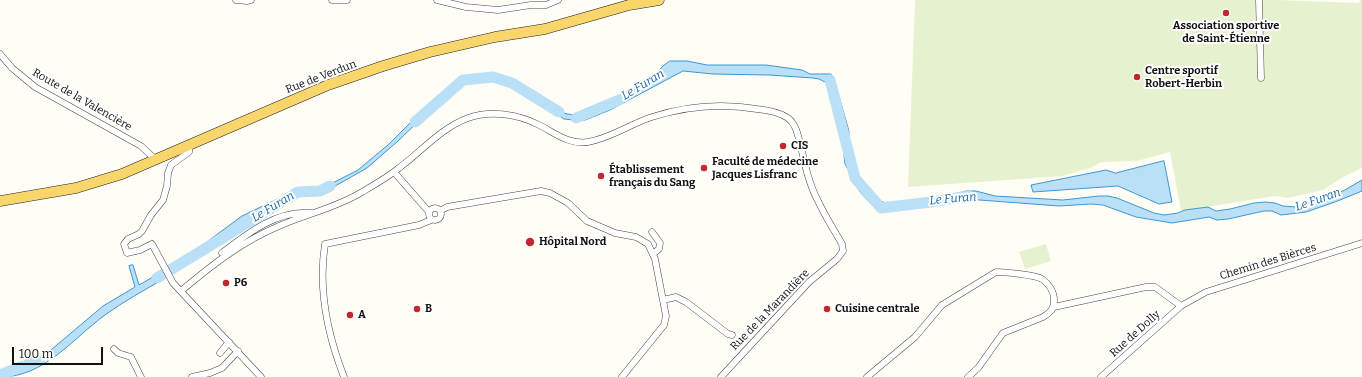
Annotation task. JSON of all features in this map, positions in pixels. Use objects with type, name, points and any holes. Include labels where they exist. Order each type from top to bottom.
[{"type":"main road","name":"Rue de Verdun","points":[[0,201],[76,188],[122,174],[328,85],[383,66],[437,50],[495,37],[545,29],[629,3],[659,0]]},
{"type":"street","points":[[236,0],[251,0]]},
{"type":"street","points":[[332,0],[347,0]]},
{"type":"street","points":[[437,0],[466,7],[498,10],[533,2],[546,5],[558,0]]},
{"type":"street","points":[[1259,0],[1261,78]]},
{"type":"street","name":"Route de la Valencière","points":[[0,54],[12,68],[35,86],[141,146],[156,160]]},
{"type":"street","name":"Rue de la Marandière","points":[[180,290],[226,254],[267,231],[282,224],[325,210],[360,194],[394,172],[452,126],[469,118],[489,114],[504,114],[524,118],[568,141],[586,143],[604,138],[651,117],[679,109],[707,106],[745,107],[772,111],[788,118],[797,130],[807,173],[815,193],[842,244],[843,251],[837,259],[809,282],[721,377]]},
{"type":"street","points":[[190,145],[189,152],[171,165],[163,200],[150,215],[139,234],[128,239],[124,244],[127,253],[140,250],[152,244],[174,283],[261,377]]},
{"type":"street","points":[[394,172],[429,212],[431,220]]},
{"type":"street","points":[[440,211],[447,207],[541,190],[550,193],[568,203],[587,221],[615,232],[636,237],[648,244],[653,254],[666,316],[664,325],[622,377]]},
{"type":"street","points":[[429,212],[435,208],[440,211]]},
{"type":"street","points":[[344,377],[336,355],[325,300],[324,254],[326,244],[419,225],[440,218],[440,211]]},
{"type":"street","points":[[652,232],[660,243],[659,249],[653,254]]},
{"type":"street","name":"Chemin des Bièrces","points":[[1182,306],[1206,292],[1222,286],[1362,243]]},
{"type":"street","points":[[867,377],[916,337],[942,305],[996,272],[1041,278],[1049,286],[1054,296],[1054,307],[1049,314],[1003,333],[978,368],[968,377]]},
{"type":"street","points":[[1054,307],[1146,287],[1155,287],[1182,306]]},
{"type":"street","points":[[663,300],[676,297],[686,302],[728,334],[732,335]]},
{"type":"street","name":"Rue de Dolly","points":[[1101,377],[1182,306]]},
{"type":"street","points":[[220,353],[229,342]]},
{"type":"street","points":[[114,349],[118,353],[131,357],[141,377]]},
{"type":"street","points":[[192,377],[210,373],[222,368],[238,351]]},
{"type":"green space","name":"Centre sportif Robert-Herbin","points":[[915,0],[1276,0],[1359,3],[1360,0],[1362,0],[1362,168],[1343,177],[1323,190],[1288,198],[1275,196],[1181,211],[1170,152],[1137,161],[1099,163],[1093,167],[1063,176],[908,187]]},
{"type":"green space","points":[[1046,244],[1051,261],[1025,269],[1019,252]]},
{"type":"water","points":[[670,61],[687,61],[707,65],[766,65],[802,70],[810,74],[831,74],[834,79],[849,132],[848,156],[853,171],[858,178],[862,189],[868,195],[891,205],[908,205],[926,199],[939,198],[966,191],[976,191],[995,196],[1063,200],[1108,196],[1117,198],[1154,213],[1164,215],[1208,207],[1216,211],[1265,202],[1296,207],[1343,191],[1362,180],[1362,191],[1306,212],[1281,215],[1272,211],[1264,211],[1228,219],[1217,220],[1209,217],[1172,223],[1136,217],[1103,205],[1091,204],[1059,206],[953,198],[936,204],[922,205],[900,210],[878,208],[872,205],[860,192],[845,164],[845,145],[839,107],[828,84],[819,79],[769,75],[713,74],[683,71],[610,110],[585,120],[574,120],[564,119],[552,111],[542,100],[514,86],[483,78],[468,80],[448,93],[398,141],[367,168],[321,194],[297,194],[248,218],[172,273],[170,269],[242,216],[294,191],[300,190],[315,192],[358,170],[389,144],[435,98],[463,78],[483,74],[495,75],[518,83],[536,92],[549,101],[558,111],[577,115],[602,107],[620,95],[652,78]]},
{"type":"water","points":[[1164,161],[1172,202],[1159,204],[1118,186],[1033,192],[1031,185],[1106,170],[1115,173]]},
{"type":"water","points":[[133,265],[139,285],[164,272],[165,278],[127,300],[105,315],[44,364],[31,371],[0,377],[0,373],[20,367],[45,355],[103,306],[135,287],[129,266]]},
{"type":"waterway","name":"Le Furan","points":[[415,122],[463,80],[493,77],[512,83],[559,112]]},
{"type":"waterway","name":"Le Furan","points":[[830,80],[855,178],[881,208],[969,196]]},
{"type":"waterway","name":"Le Furan","points":[[576,118],[619,100]]},
{"type":"waterway","name":"Le Furan","points":[[157,278],[298,192],[320,191],[330,186]]},
{"type":"waterway","name":"Le Furan","points":[[0,375],[36,361]]},
{"type":"place","name":"Association sportive de Saint-Étienne","points":[[1226,13]]},
{"type":"place","name":"Centre sportif Robert-Herbin","points":[[1137,77]]},
{"type":"place","name":"CIS","points":[[783,146]]},
{"type":"place","name":"Faculté de médecine Jacques Lisfranc","points":[[704,168]]},
{"type":"place","name":"Établissement français du Sang","points":[[601,176]]},
{"type":"place","name":"Hôpital Nord","points":[[530,242]]},
{"type":"place","name":"P6","points":[[226,283]]},
{"type":"place","name":"B","points":[[417,309]]},
{"type":"place","name":"Cuisine centrale","points":[[827,309]]},
{"type":"place","name":"A","points":[[350,315]]}]
